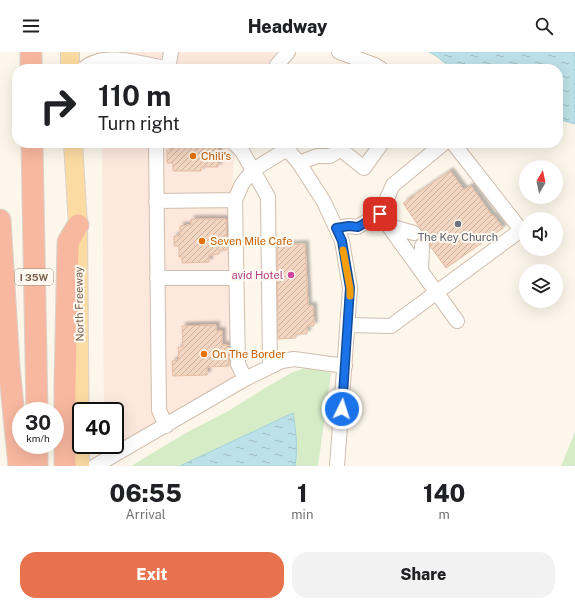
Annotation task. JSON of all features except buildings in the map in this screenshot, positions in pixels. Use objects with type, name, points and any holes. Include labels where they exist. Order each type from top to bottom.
[{"type":"highway","points":[[31,52],[31,64]]},
{"type":"highway","name":"I 35W","points":[[32,148],[37,402]]},
{"type":"highway","points":[[0,220],[9,366],[19,466]]},
{"type":"highway","points":[[65,466],[68,242],[78,225]]},
{"type":"highway","points":[[37,454],[38,466]]},
{"type":"main road","points":[[70,52],[70,64]]},
{"type":"main road","name":"North Freeway","points":[[73,148],[78,225],[80,466]]},
{"type":"street","points":[[103,52],[123,60],[143,64]]},
{"type":"street","points":[[170,64],[171,52]]},
{"type":"street","points":[[278,64],[288,52]]},
{"type":"street","points":[[339,52],[372,64]]},
{"type":"street","points":[[89,64],[101,60],[123,60]]},
{"type":"street","points":[[156,148],[159,410],[166,426]]},
{"type":"street","points":[[239,148],[268,197],[270,367]]},
{"type":"street","points":[[245,379],[238,364],[235,200],[242,184],[253,170],[282,148]]},
{"type":"street","points":[[287,148],[299,163],[324,202],[342,241],[350,288],[337,466]]},
{"type":"street","points":[[299,163],[317,156],[330,156],[339,148]]},
{"type":"street","points":[[343,148],[364,168],[378,148]]},
{"type":"street","points":[[336,228],[349,226],[358,227],[380,214],[393,185],[438,148]]},
{"type":"street","points":[[348,325],[391,326],[520,230],[457,148]]},
{"type":"street","points":[[156,201],[235,200]]},
{"type":"street","points":[[380,214],[457,321]]},
{"type":"street","points":[[389,226],[414,233]]},
{"type":"street","points":[[420,270],[422,246]]},
{"type":"street","points":[[157,278],[237,278]]},
{"type":"street","points":[[95,466],[245,379],[282,361],[294,359],[345,366]]},
{"type":"shaded area","points":[[96,52],[276,52],[270,64],[97,64]]},
{"type":"shaded area","points":[[102,148],[235,148],[231,206],[234,377],[124,444],[124,402],[104,402]]},
{"type":"green space","points":[[305,368],[331,373],[318,466],[131,466],[184,434],[230,410],[291,373]]},
{"type":"green space","points":[[575,432],[575,466],[561,466]]},
{"type":"water","points":[[429,52],[575,52],[575,124],[563,120],[563,64],[446,64]]},
{"type":"water","points":[[293,413],[296,440],[295,466],[180,466]]},
{"type":"slow traffic","points":[[343,250],[350,288],[350,296]]},
{"type":"place","name":"Chili's","points":[[193,156]]},
{"type":"place","name":"The Key Church","points":[[458,224]]},
{"type":"place","name":"Seven Mile Cafe","points":[[202,241]]},
{"type":"place","name":"avid Hotel","points":[[291,275]]},
{"type":"place","name":"On The Border","points":[[204,354]]},
{"type":"route","points":[[342,409],[350,288],[342,241],[336,228],[349,226],[358,227],[380,214]]}]
